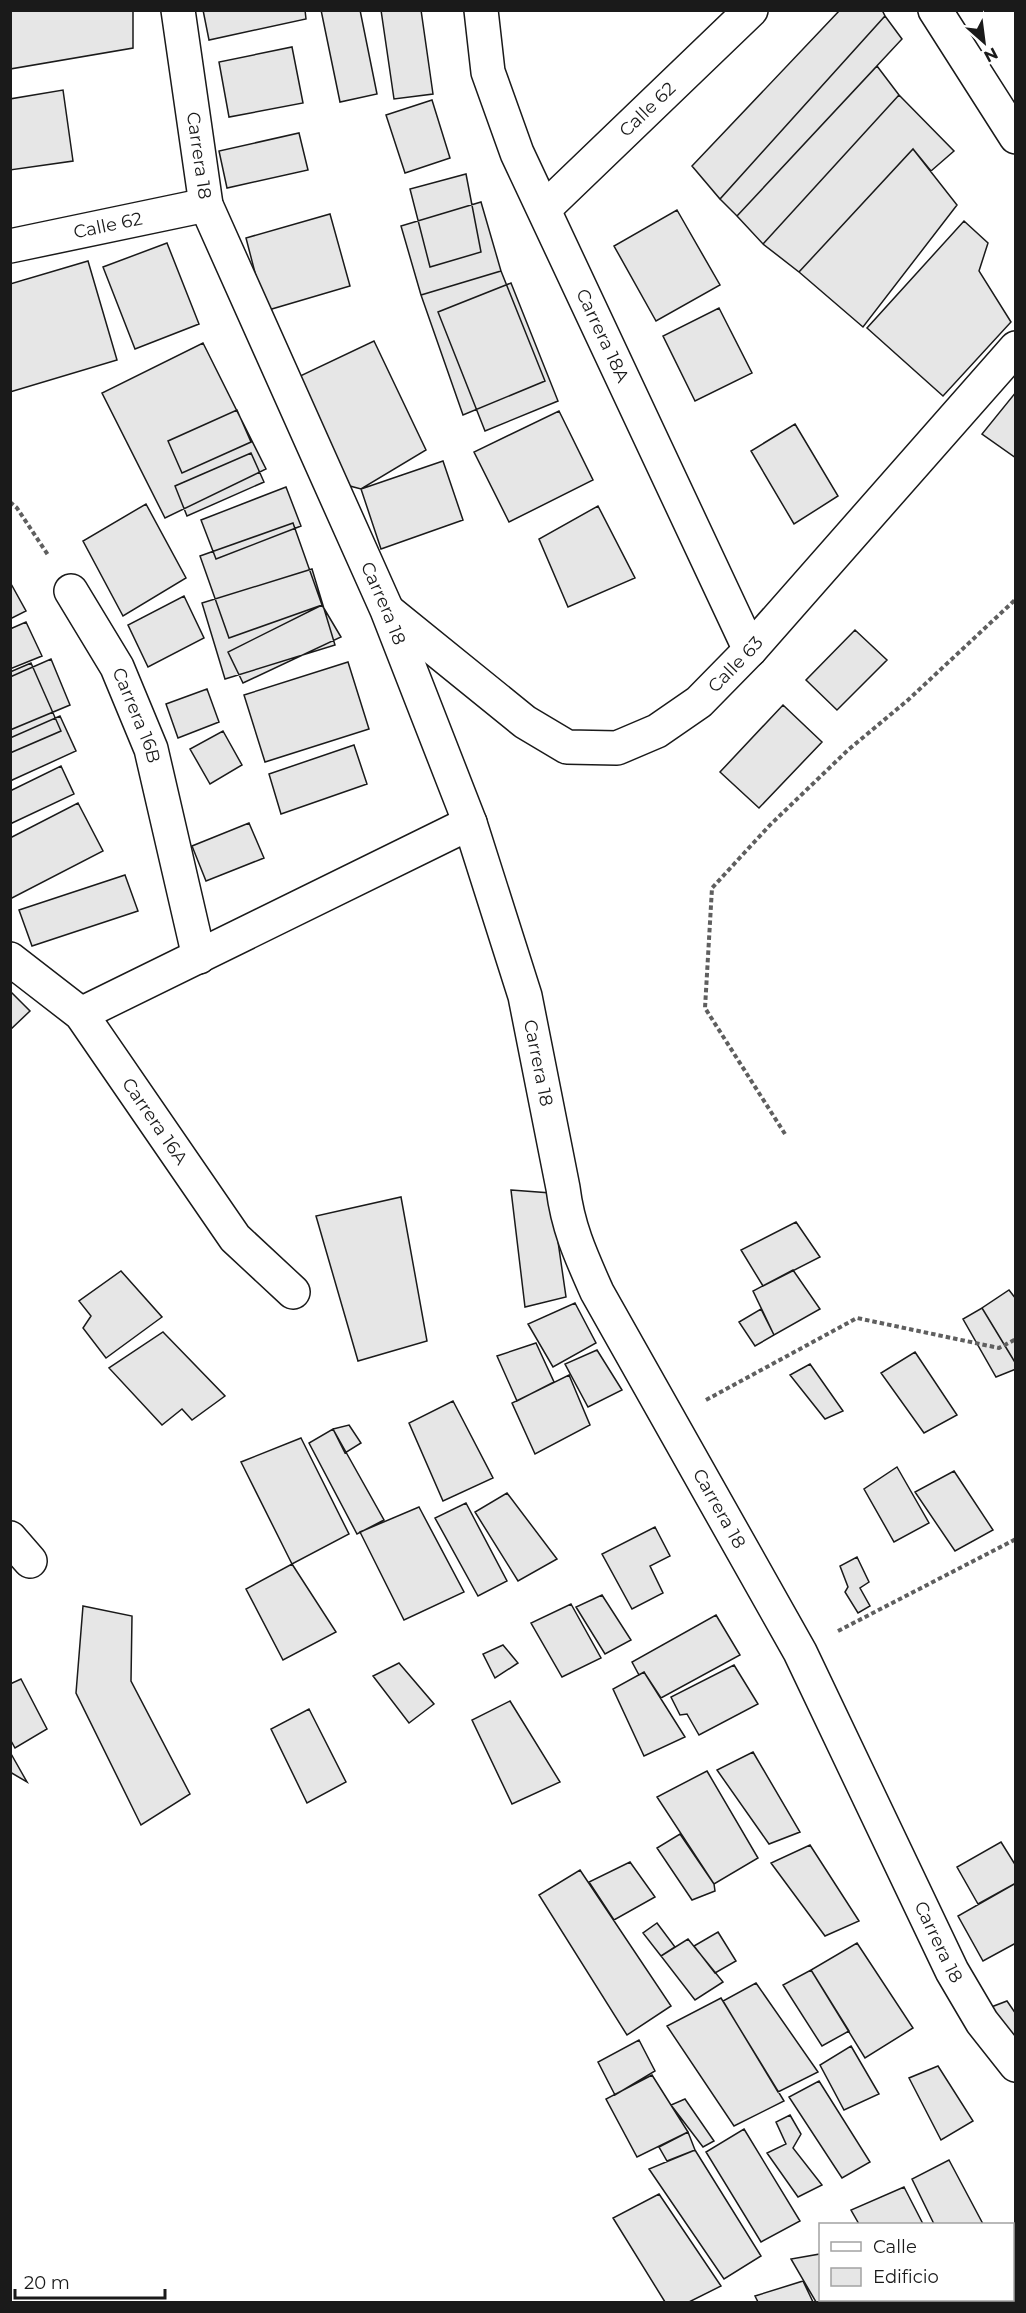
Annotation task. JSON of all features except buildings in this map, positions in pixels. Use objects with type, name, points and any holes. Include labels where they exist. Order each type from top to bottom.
[{"type":"street","name":"Carrera 18","points":[[178,10],[206,205],[387,610],[470,824],[525,996],[563,1188],[566,1216],[574,1240],[597,1292],[800,1652],[952,1971],[982,2022],[1016,2065]]},
{"type":"street","name":"Carrera 18A","points":[[481,10],[488,72],[518,153],[750,650]]},
{"type":"street","name":"Calle 62","points":[[545,208],[752,10]]},
{"type":"street","points":[[935,10],[1016,137]]},
{"type":"street","name":"Calle 62","points":[[10,246],[206,205]]},
{"type":"street","name":"Calle 63","points":[[387,610],[525,722],[567,747],[617,748],[657,730],[699,702],[750,650],[1016,348]]},
{"type":"street","name":"Carrera 16B","points":[[71,591],[117,667],[151,749],[199,957]]},
{"type":"street","points":[[81,1014],[470,824]]},
{"type":"street","name":"Carrera 16A","points":[[10,959],[81,1014],[235,1238],[292,1292]]},
{"type":"path","points":[[10,502],[18,508],[71,591]]},
{"type":"path","points":[[784,1134],[705,1008],[712,888],[770,825],[848,750],[908,700],[1016,599]]},
{"type":"path","points":[[668,1421],[857,1318],[999,1348],[1016,1339]]},
{"type":"path","points":[[800,1652],[1016,1539]]}]
